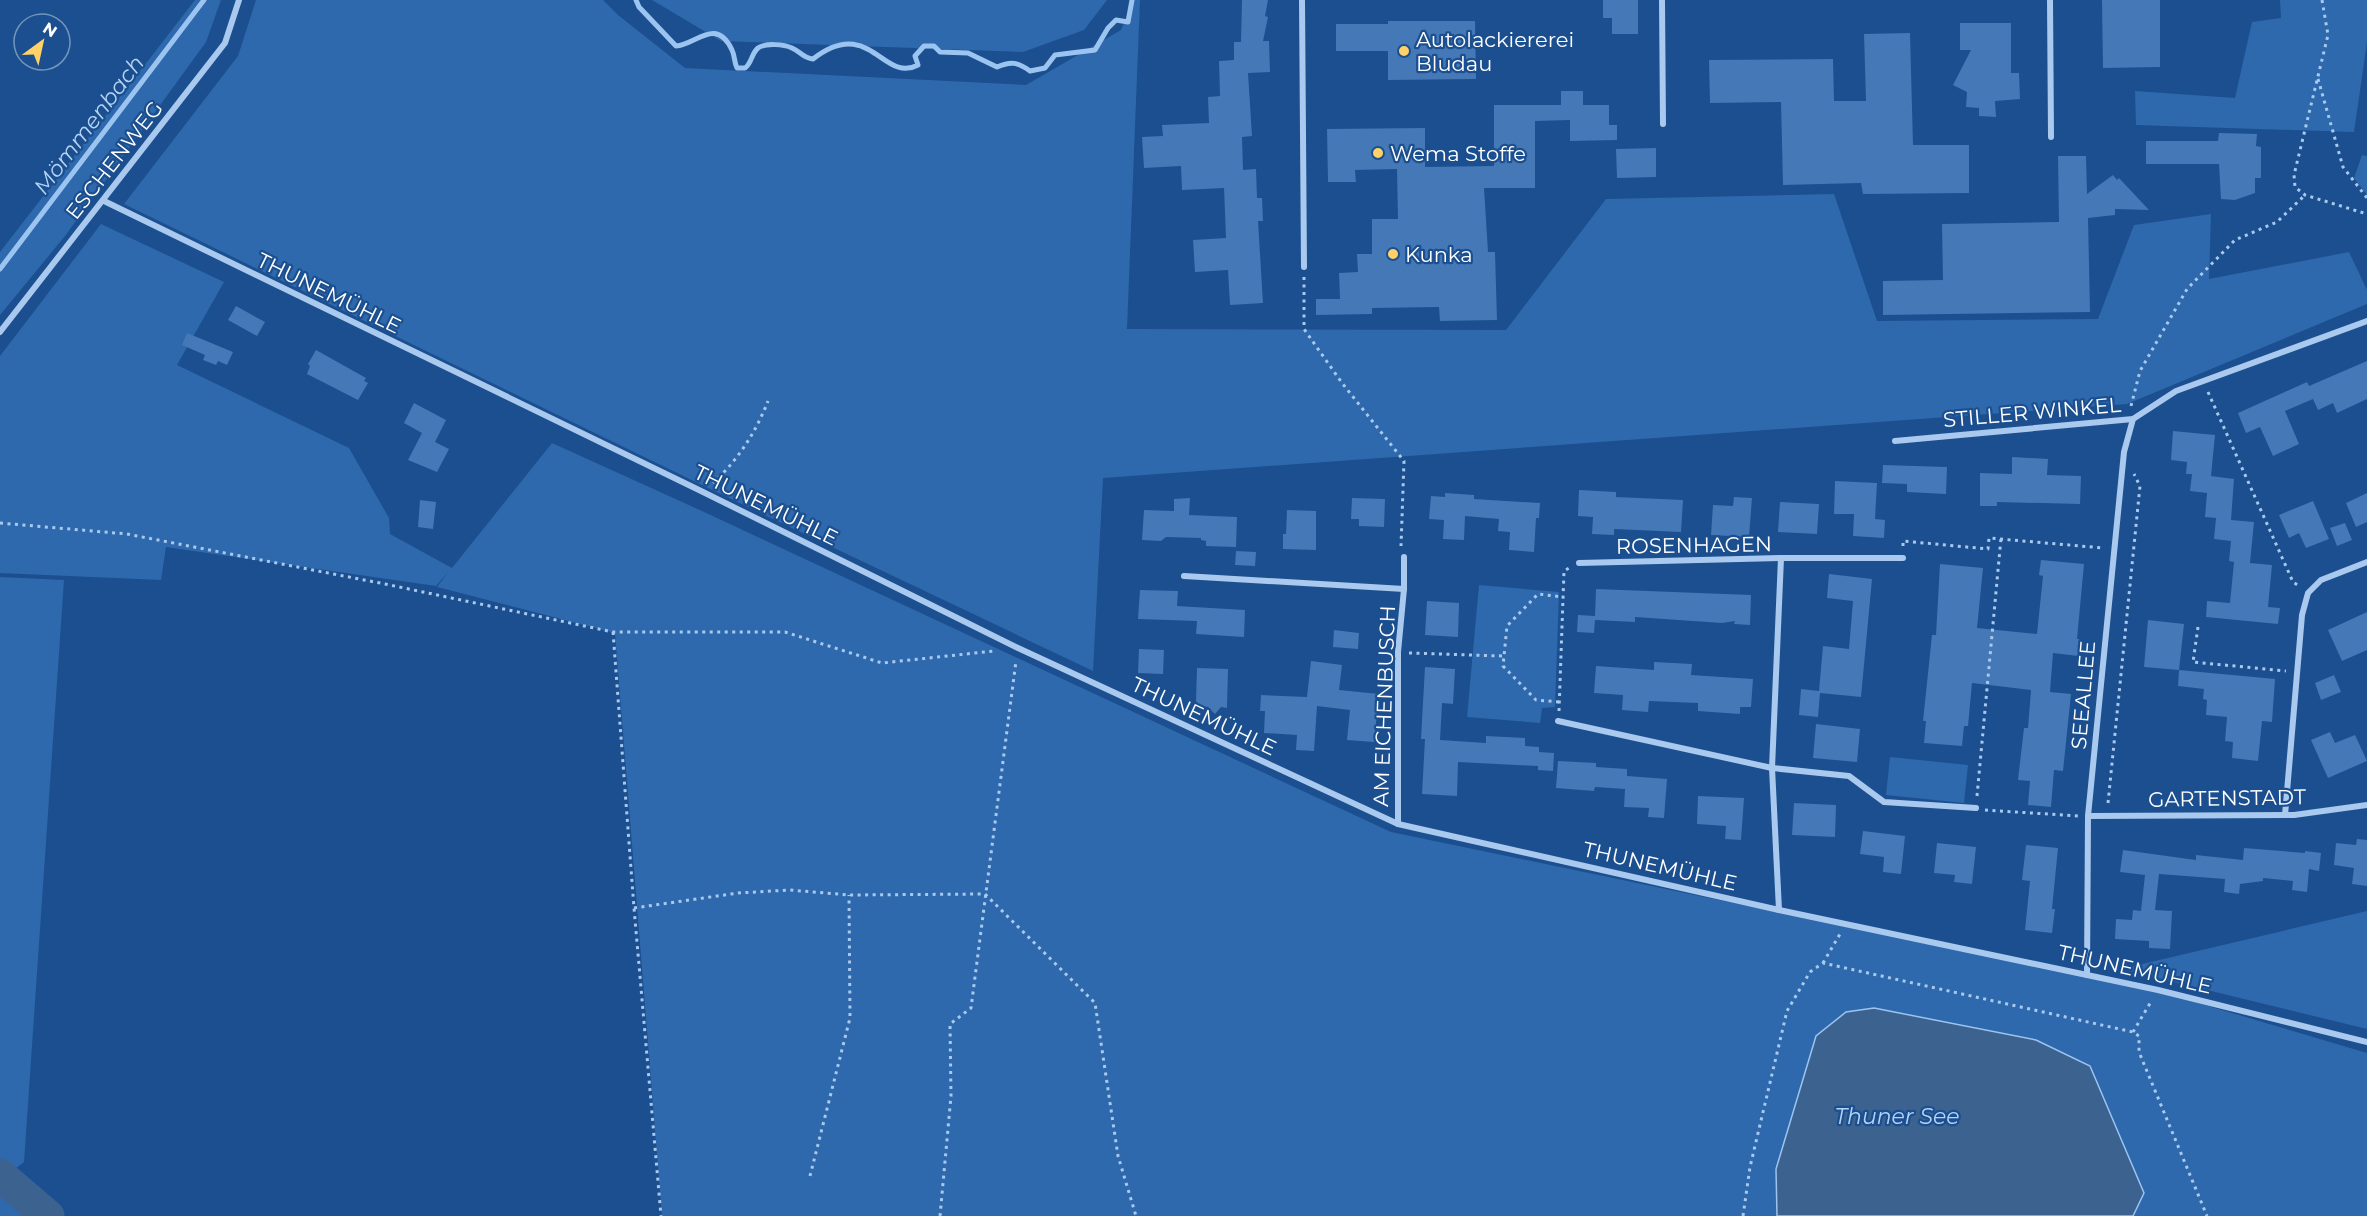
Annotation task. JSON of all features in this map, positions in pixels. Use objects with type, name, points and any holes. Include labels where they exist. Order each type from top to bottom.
[{"type":"street","name":"ESCHENWEG","points":[[0,332],[225,43],[239,0]]},
{"type":"street","points":[[1302,0],[1304,267]]},
{"type":"street","points":[[1662,0],[1663,124]]},
{"type":"street","points":[[2050,0],[2051,137]]},
{"type":"street","name":"THUNEMÜHLE","points":[[104,201],[1018,648],[1398,824],[1779,910],[2158,990],[2367,1042]]},
{"type":"street","name":"STILLER WINKEL","points":[[1895,441],[2131,419],[2176,391],[2367,321]]},
{"type":"street","name":"SEEALLEE","points":[[2087,975],[2088,816],[2113,549],[2124,452],[2131,419]]},
{"type":"street","name":"AM EICHENBUSCH","points":[[1398,824],[1398,652],[1404,589],[1404,556]]},
{"type":"street","points":[[1781,558],[1903,558]]},
{"type":"street","name":"ROSENHAGEN","points":[[1579,563],[1781,558],[1772,768],[1779,910]]},
{"type":"street","points":[[2285,815],[2302,615],[2308,593],[2321,580],[2367,562]]},
{"type":"street","name":"AM EICHENBUSCH","points":[[1184,576],[1404,589]]},
{"type":"street","points":[[1558,721],[1772,768],[1849,776],[1884,802],[1976,808]]},
{"type":"street","name":"GARTENSTADT","points":[[2088,816],[2285,815],[2367,806]]},
{"type":"path","points":[[2322,0],[2328,35],[2294,175],[2295,188],[2305,195],[2367,214]]},
{"type":"path","points":[[2318,77],[2343,167],[2367,198]]},
{"type":"path","points":[[2131,419],[2140,371],[2187,289],[2235,240],[2277,222],[2305,195]]},
{"type":"path","points":[[1304,267],[1304,329],[1342,383],[1404,461],[1401,545],[1404,556]]},
{"type":"path","points":[[2204,381],[2293,582],[2308,593]]},
{"type":"path","points":[[705,494],[707,488],[728,470],[758,428],[768,401]]},
{"type":"path","points":[[2106,817],[2140,486],[2124,452]]},
{"type":"path","points":[[0,523],[127,534],[385,584],[613,632],[785,632],[882,663],[995,651]]},
{"type":"path","points":[[1903,558],[1904,541],[1988,549],[1989,538],[2001,538],[2113,549]]},
{"type":"path","points":[[2001,538],[1992,655],[1976,808],[2088,816]]},
{"type":"path","points":[[1558,721],[1564,571],[1579,563]]},
{"type":"path","points":[[1559,702],[1536,700],[1503,666],[1503,657],[1507,626],[1538,594],[1563,597]]},
{"type":"path","points":[[2198,627],[2193,662],[2297,672]]},
{"type":"path","points":[[613,632],[661,1216]]},
{"type":"path","points":[[940,1216],[951,1096],[950,1024],[971,1008],[1018,648]]},
{"type":"path","points":[[1398,652],[1503,657]]},
{"type":"path","points":[[634,908],[738,893],[790,890],[849,895],[985,894],[1095,1003],[1118,1156],[1136,1216]]},
{"type":"path","points":[[810,1176],[850,1018],[849,895]]},
{"type":"path","points":[[1743,1216],[1750,1167],[1787,1011],[1810,972],[1823,963],[1844,923]]},
{"type":"path","points":[[1823,963],[2133,1032],[2139,1036],[2139,1052],[2207,1216]]},
{"type":"path","points":[[2133,1032],[2158,990]]},
{"type":"shaded area","points":[[195,0],[221,0],[206,42],[65,236],[0,315],[0,252]]},
{"type":"shaded area","points":[[256,0],[603,0],[618,15],[685,68],[1026,85],[1121,30],[1133,0],[1140,0],[1127,329],[1506,330],[1606,199],[1834,194],[1877,321],[2098,319],[2134,225],[2211,214],[2209,279],[2349,252],[2367,290],[2367,304],[2127,404],[1103,478],[1093,671],[706,487],[124,204],[238,56]]},
{"type":"shaded area","points":[[652,0],[1107,0],[1084,30],[1023,52],[721,41]]},
{"type":"shaded area","points":[[2280,0],[2367,0],[2367,42],[2354,132],[2136,125],[2135,91],[2235,98],[2252,22],[2281,18]]},
{"type":"shaded area","points":[[2362,155],[2367,156],[2367,195],[2354,178]]},
{"type":"shaded area","points":[[101,224],[224,282],[177,365],[349,448],[389,518],[390,534],[452,568],[552,443],[1391,832],[2158,991],[2367,1053],[2367,1216],[2133,1216],[2144,1193],[1776,1169],[1777,1216],[662,1216],[615,633],[437,587],[449,571],[436,586],[166,547],[161,580],[0,573],[0,356]]},
{"type":"shaded area","points":[[0,577],[64,580],[24,1162],[15,1169],[0,1159]]},
{"type":"shaded area","points":[[1479,585],[1559,592],[1555,707],[1542,708],[1540,723],[1467,717]]},
{"type":"shaded area","points":[[1890,757],[1968,765],[1964,803],[1886,795]]},
{"type":"shaded area","points":[[2367,911],[2367,1029],[2121,969]]},
{"type":"shaded area","points":[[0,1194],[25,1216],[0,1216]]},
{"type":"water","name":"Thuner See","points":[[1874,1008],[2036,1040],[2090,1066],[2144,1193],[2133,1216],[1777,1216],[1776,1169],[1816,1036],[1846,1012]]},
{"type":"building","points":[[1242,0],[1268,0],[1265,16],[1268,17],[1263,41],[1269,41],[1270,72],[1248,73],[1252,136],[1242,137],[1243,170],[1256,169],[1257,198],[1262,198],[1263,221],[1258,221],[1263,303],[1230,305],[1228,270],[1195,272],[1193,240],[1226,238],[1224,188],[1182,190],[1181,166],[1144,168],[1142,137],[1163,136],[1162,125],[1209,123],[1208,97],[1220,96],[1219,61],[1234,60],[1234,42],[1241,42]]},
{"type":"building","points":[[1603,0],[1638,0],[1638,34],[1612,34],[1612,18],[1603,18]]},
{"type":"building","points":[[2102,0],[2160,0],[2160,67],[2103,68]]},
{"type":"building","points":[[1388,21],[1475,21],[1476,79],[1388,80],[1388,51],[1336,51],[1336,24],[1388,24]]},
{"type":"building","points":[[1960,23],[2011,23],[2011,73],[2019,73],[2020,99],[1995,101],[1996,117],[1979,116],[1979,108],[1966,107],[1967,92],[1953,85],[1971,50],[1960,50]]},
{"type":"building","points":[[1910,33],[1913,145],[1969,145],[1969,193],[1863,194],[1861,183],[1783,185],[1781,102],[1710,103],[1709,60],[1833,59],[1834,101],[1866,101],[1864,34]]},
{"type":"building","points":[[1561,91],[1583,91],[1583,105],[1609,105],[1609,125],[1617,125],[1617,140],[1570,141],[1570,120],[1535,121],[1535,188],[1484,188],[1488,252],[1495,252],[1497,320],[1440,321],[1439,307],[1372,308],[1372,314],[1316,315],[1316,299],[1340,299],[1339,273],[1358,272],[1357,254],[1372,254],[1372,219],[1398,219],[1397,169],[1355,170],[1356,182],[1328,182],[1327,129],[1425,128],[1425,167],[1494,166],[1494,105],[1561,105]]},
{"type":"building","points":[[2219,133],[2257,134],[2256,146],[2261,147],[2261,178],[2255,178],[2255,193],[2235,200],[2221,199],[2219,164],[2146,164],[2146,141],[2218,141]]},
{"type":"building","points":[[1656,148],[1656,177],[1617,178],[1616,149]]},
{"type":"building","points":[[2058,156],[2086,156],[2087,194],[2113,175],[2117,180],[2119,178],[2149,210],[2115,209],[2115,215],[2088,218],[2090,312],[1883,315],[1883,281],[1943,280],[1942,224],[2059,222]]},
{"type":"building","points":[[236,306],[265,322],[257,336],[228,320]]},
{"type":"building","points":[[187,333],[233,352],[227,365],[218,361],[216,365],[203,360],[205,355],[182,345]]},
{"type":"building","points":[[316,350],[366,378],[364,381],[368,383],[358,400],[307,374],[310,366],[308,364]]},
{"type":"building","points":[[2367,361],[2367,399],[2337,413],[2333,403],[2318,410],[2313,399],[2285,411],[2299,444],[2273,456],[2260,427],[2246,433],[2238,413],[2307,382],[2309,386]]},
{"type":"building","points":[[414,403],[446,420],[435,442],[449,449],[437,472],[408,460],[422,433],[404,423]]},
{"type":"building","points":[[2173,431],[2215,435],[2211,476],[2234,479],[2231,520],[2254,522],[2250,563],[2272,565],[2268,607],[2280,608],[2278,624],[2206,617],[2207,601],[2230,603],[2234,562],[2229,561],[2231,541],[2214,539],[2216,518],[2205,517],[2207,493],[2190,491],[2192,474],[2186,474],[2187,462],[2171,460]]},
{"type":"building","points":[[2012,457],[2048,459],[2047,475],[2081,476],[2080,504],[1997,502],[1997,506],[1980,506],[1980,473],[2012,474]]},
{"type":"building","points":[[1883,465],[1947,467],[1946,494],[1907,492],[1907,484],[1882,483]]},
{"type":"building","points":[[1835,481],[1877,483],[1875,519],[1885,520],[1884,538],[1853,536],[1854,514],[1834,514]]},
{"type":"building","points":[[1579,490],[1616,492],[1616,497],[1683,500],[1681,532],[1614,529],[1614,535],[1592,534],[1593,517],[1578,516]]},
{"type":"building","points":[[1445,493],[1474,495],[1474,499],[1540,503],[1539,518],[1536,518],[1534,552],[1509,550],[1510,532],[1498,531],[1499,519],[1465,516],[1464,540],[1443,539],[1444,520],[1429,519],[1431,496],[1445,497]]},
{"type":"building","points":[[2367,493],[2367,522],[2356,527],[2346,503]]},
{"type":"building","points":[[1734,497],[1752,498],[1749,537],[1711,535],[1713,505],[1733,506]]},
{"type":"building","points":[[1190,498],[1189,515],[1237,517],[1236,547],[1206,546],[1206,541],[1201,538],[1166,537],[1161,541],[1142,540],[1144,510],[1174,511],[1174,499]]},
{"type":"building","points":[[1352,498],[1385,499],[1384,527],[1359,526],[1359,519],[1351,519]]},
{"type":"building","points":[[420,500],[436,502],[433,529],[418,527]]},
{"type":"building","points":[[2313,501],[2329,539],[2306,548],[2299,533],[2289,538],[2279,515]]},
{"type":"building","points":[[1780,502],[1819,504],[1817,534],[1778,532]]},
{"type":"building","points":[[1287,510],[1316,511],[1316,550],[1283,549]]},
{"type":"building","points":[[2345,523],[2352,540],[2337,546],[2330,528]]},
{"type":"building","points":[[1236,551],[1256,552],[1255,566],[1235,565]]},
{"type":"building","points":[[2041,560],[2084,564],[2077,639],[2079,639],[2078,656],[2053,653],[2050,692],[2071,694],[2063,771],[2054,770],[2051,807],[2028,805],[2030,781],[2018,780],[2024,728],[2028,728],[2031,690],[1972,683],[1968,726],[1964,726],[1962,746],[1924,743],[1926,721],[1923,721],[1932,635],[1936,635],[1940,564],[1983,568],[1977,628],[2037,634],[2043,576],[2039,575]]},
{"type":"building","points":[[1829,574],[1872,579],[1861,697],[1820,693],[1818,717],[1799,715],[1801,689],[1819,691],[1823,646],[1849,649],[1853,601],[1827,598]]},
{"type":"building","points":[[1596,589],[1751,595],[1750,625],[1734,624],[1735,621],[1722,623],[1635,617],[1635,622],[1595,620],[1594,633],[1577,632],[1578,615],[1595,616]]},
{"type":"building","points":[[1140,590],[1178,591],[1177,606],[1245,610],[1244,637],[1196,634],[1197,621],[1138,619]]},
{"type":"building","points":[[1427,601],[1459,603],[1458,637],[1425,635]]},
{"type":"building","points":[[2367,612],[2367,650],[2342,661],[2328,630]]},
{"type":"building","points":[[2148,620],[2184,624],[2179,670],[2144,667]]},
{"type":"building","points":[[1334,630],[1359,633],[1358,649],[1333,647]]},
{"type":"building","points":[[1139,649],[1164,650],[1163,674],[1138,673]]},
{"type":"building","points":[[1311,661],[1342,665],[1339,690],[1379,694],[1374,742],[1347,740],[1350,710],[1317,706],[1314,751],[1296,750],[1297,735],[1264,733],[1265,711],[1260,711],[1261,695],[1307,697]]},
{"type":"building","points":[[1654,662],[1692,664],[1691,675],[1753,679],[1751,707],[1740,707],[1740,714],[1698,711],[1698,703],[1649,701],[1648,712],[1622,710],[1623,695],[1594,693],[1596,666],[1654,670]]},
{"type":"building","points":[[1425,667],[1455,669],[1453,704],[1442,703],[1440,740],[1486,743],[1486,736],[1525,738],[1525,746],[1539,747],[1539,752],[1554,753],[1553,771],[1538,770],[1538,766],[1458,762],[1457,796],[1422,794],[1425,739],[1421,739]]},
{"type":"building","points":[[1197,668],[1228,669],[1227,708],[1221,707],[1215,714],[1208,707],[1201,706],[1196,701]]},
{"type":"building","points":[[2179,670],[2275,679],[2272,722],[2262,721],[2258,761],[2232,758],[2233,742],[2225,741],[2227,717],[2206,715],[2207,700],[2203,699],[2204,689],[2178,686]]},
{"type":"building","points":[[2334,675],[2341,692],[2321,700],[2315,683]]},
{"type":"building","points":[[1816,724],[1860,729],[1857,762],[1813,758]]},
{"type":"building","points":[[2330,732],[2335,743],[2355,735],[2367,761],[2328,778],[2311,740]]},
{"type":"building","points":[[1558,761],[1596,763],[1596,767],[1627,769],[1627,776],[1667,779],[1664,818],[1648,817],[1649,808],[1624,807],[1625,789],[1595,787],[1594,791],[1556,788]]},
{"type":"building","points":[[1698,796],[1744,798],[1741,840],[1725,839],[1726,826],[1697,824]]},
{"type":"building","points":[[1794,803],[1836,805],[1835,837],[1792,835]]},
{"type":"building","points":[[1863,831],[1905,836],[1901,874],[1883,872],[1884,857],[1860,854]]},
{"type":"building","points":[[2357,839],[2367,840],[2367,886],[2352,884],[2354,868],[2334,865],[2336,843],[2356,845]]},
{"type":"building","points":[[1937,843],[1976,847],[1972,884],[1954,882],[1955,875],[1934,873]]},
{"type":"building","points":[[2026,845],[2058,848],[2052,933],[2025,930],[2030,881],[2022,880]]},
{"type":"building","points":[[2244,848],[2321,853],[2319,871],[2309,869],[2307,892],[2292,890],[2293,881],[2263,878],[2263,881],[2240,884],[2239,894],[2224,892],[2225,879],[2159,874],[2155,910],[2172,911],[2170,949],[2149,948],[2149,941],[2115,939],[2116,919],[2132,920],[2133,910],[2141,911],[2145,875],[2120,872],[2123,850],[2196,860],[2196,855],[2243,860]]},
{"type":"waterway","name":"Mömmenbach","points":[[0,269],[204,0]]},
{"type":"waterway","name":"Mömmenbach","points":[[636,0],[639,7],[676,46],[706,35],[719,35],[726,40],[732,50],[737,68],[745,68],[756,50],[765,45],[789,47],[813,59],[832,47],[849,44],[862,47],[895,66],[906,68],[918,65],[915,56],[924,46],[934,46],[940,52],[968,53],[997,67],[1014,63],[1030,71],[1045,68],[1055,55],[1095,50],[1108,28],[1116,20],[1128,22],[1132,0]]},
{"type":"waterway","points":[[0,1175],[48,1216]]},
{"type":"place","name":"Autolackiererei Bludau","points":[[1404,51]]},
{"type":"place","name":"Wema Stoffe","points":[[1378,153]]},
{"type":"place","name":"Kunka","points":[[1393,254]]}]
